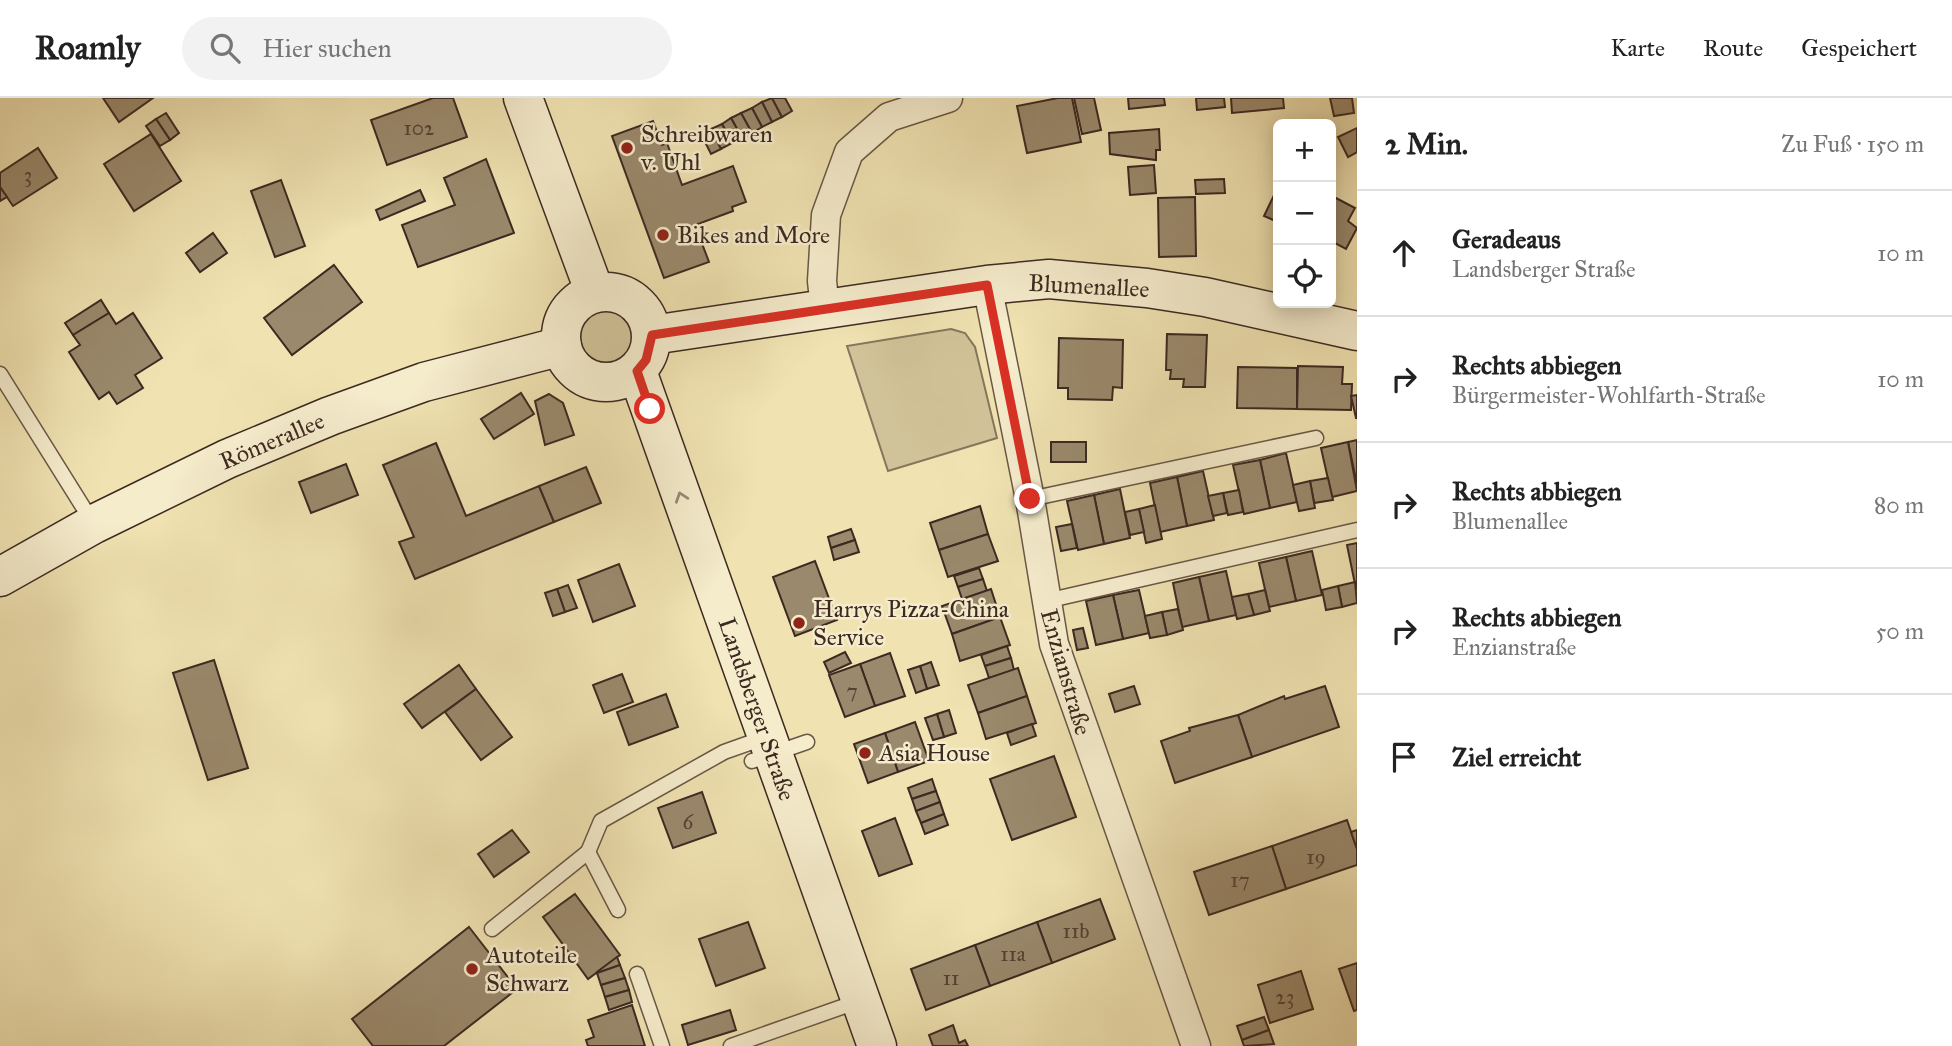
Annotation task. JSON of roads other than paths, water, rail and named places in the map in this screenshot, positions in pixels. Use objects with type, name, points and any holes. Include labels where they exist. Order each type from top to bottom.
[{"type":"street","points":[[523,98],[595,293]]},
{"type":"street","points":[[825,308],[822,281],[826,215],[849,152],[885,108],[948,98]]},
{"type":"street","name":"Blumenallee","points":[[652,335],[987,285],[1049,279],[1147,288],[1259,307],[1357,331]]},
{"type":"street","name":"Enzianstraße","points":[[987,285],[1030,499],[1054,645],[1196,1046]]},
{"type":"street","points":[[595,293],[621,294],[633,300],[643,310],[652,335],[646,360],[625,377],[586,378],[566,359],[561,333],[572,308],[595,293]]},
{"type":"street","name":"Römerallee","points":[[0,577],[94,524],[227,458],[330,416],[424,382],[562,346]]},
{"type":"street","name":"Landsberger Straße","points":[[625,377],[768,748],[850,1004],[854,1046]]},
{"type":"street","name":"Landsberger Straße","points":[[850,1004],[877,1046]]},
{"type":"lane","points":[[0,374],[94,524]]},
{"type":"lane","points":[[1030,499],[1316,438]]},
{"type":"lane","points":[[1046,601],[1357,530]]},
{"type":"lane","points":[[492,929],[588,852],[601,821],[724,752],[768,748]]},
{"type":"lane","points":[[588,852],[618,910]]},
{"type":"lane","points":[[638,974],[662,1046]]},
{"type":"lane","points":[[731,1046],[850,1004]]},
{"type":"place","name":"Schreibwaren v. Uhl","points":[[627,148]]},
{"type":"place","name":"Bikes and More","points":[[663,235]]},
{"type":"place","name":"Harrys Pizza-China Service","points":[[799,623]]},
{"type":"place","name":"Asia House","points":[[865,753]]},
{"type":"place","name":"Autoteile Schwarz","points":[[472,969]]}]
